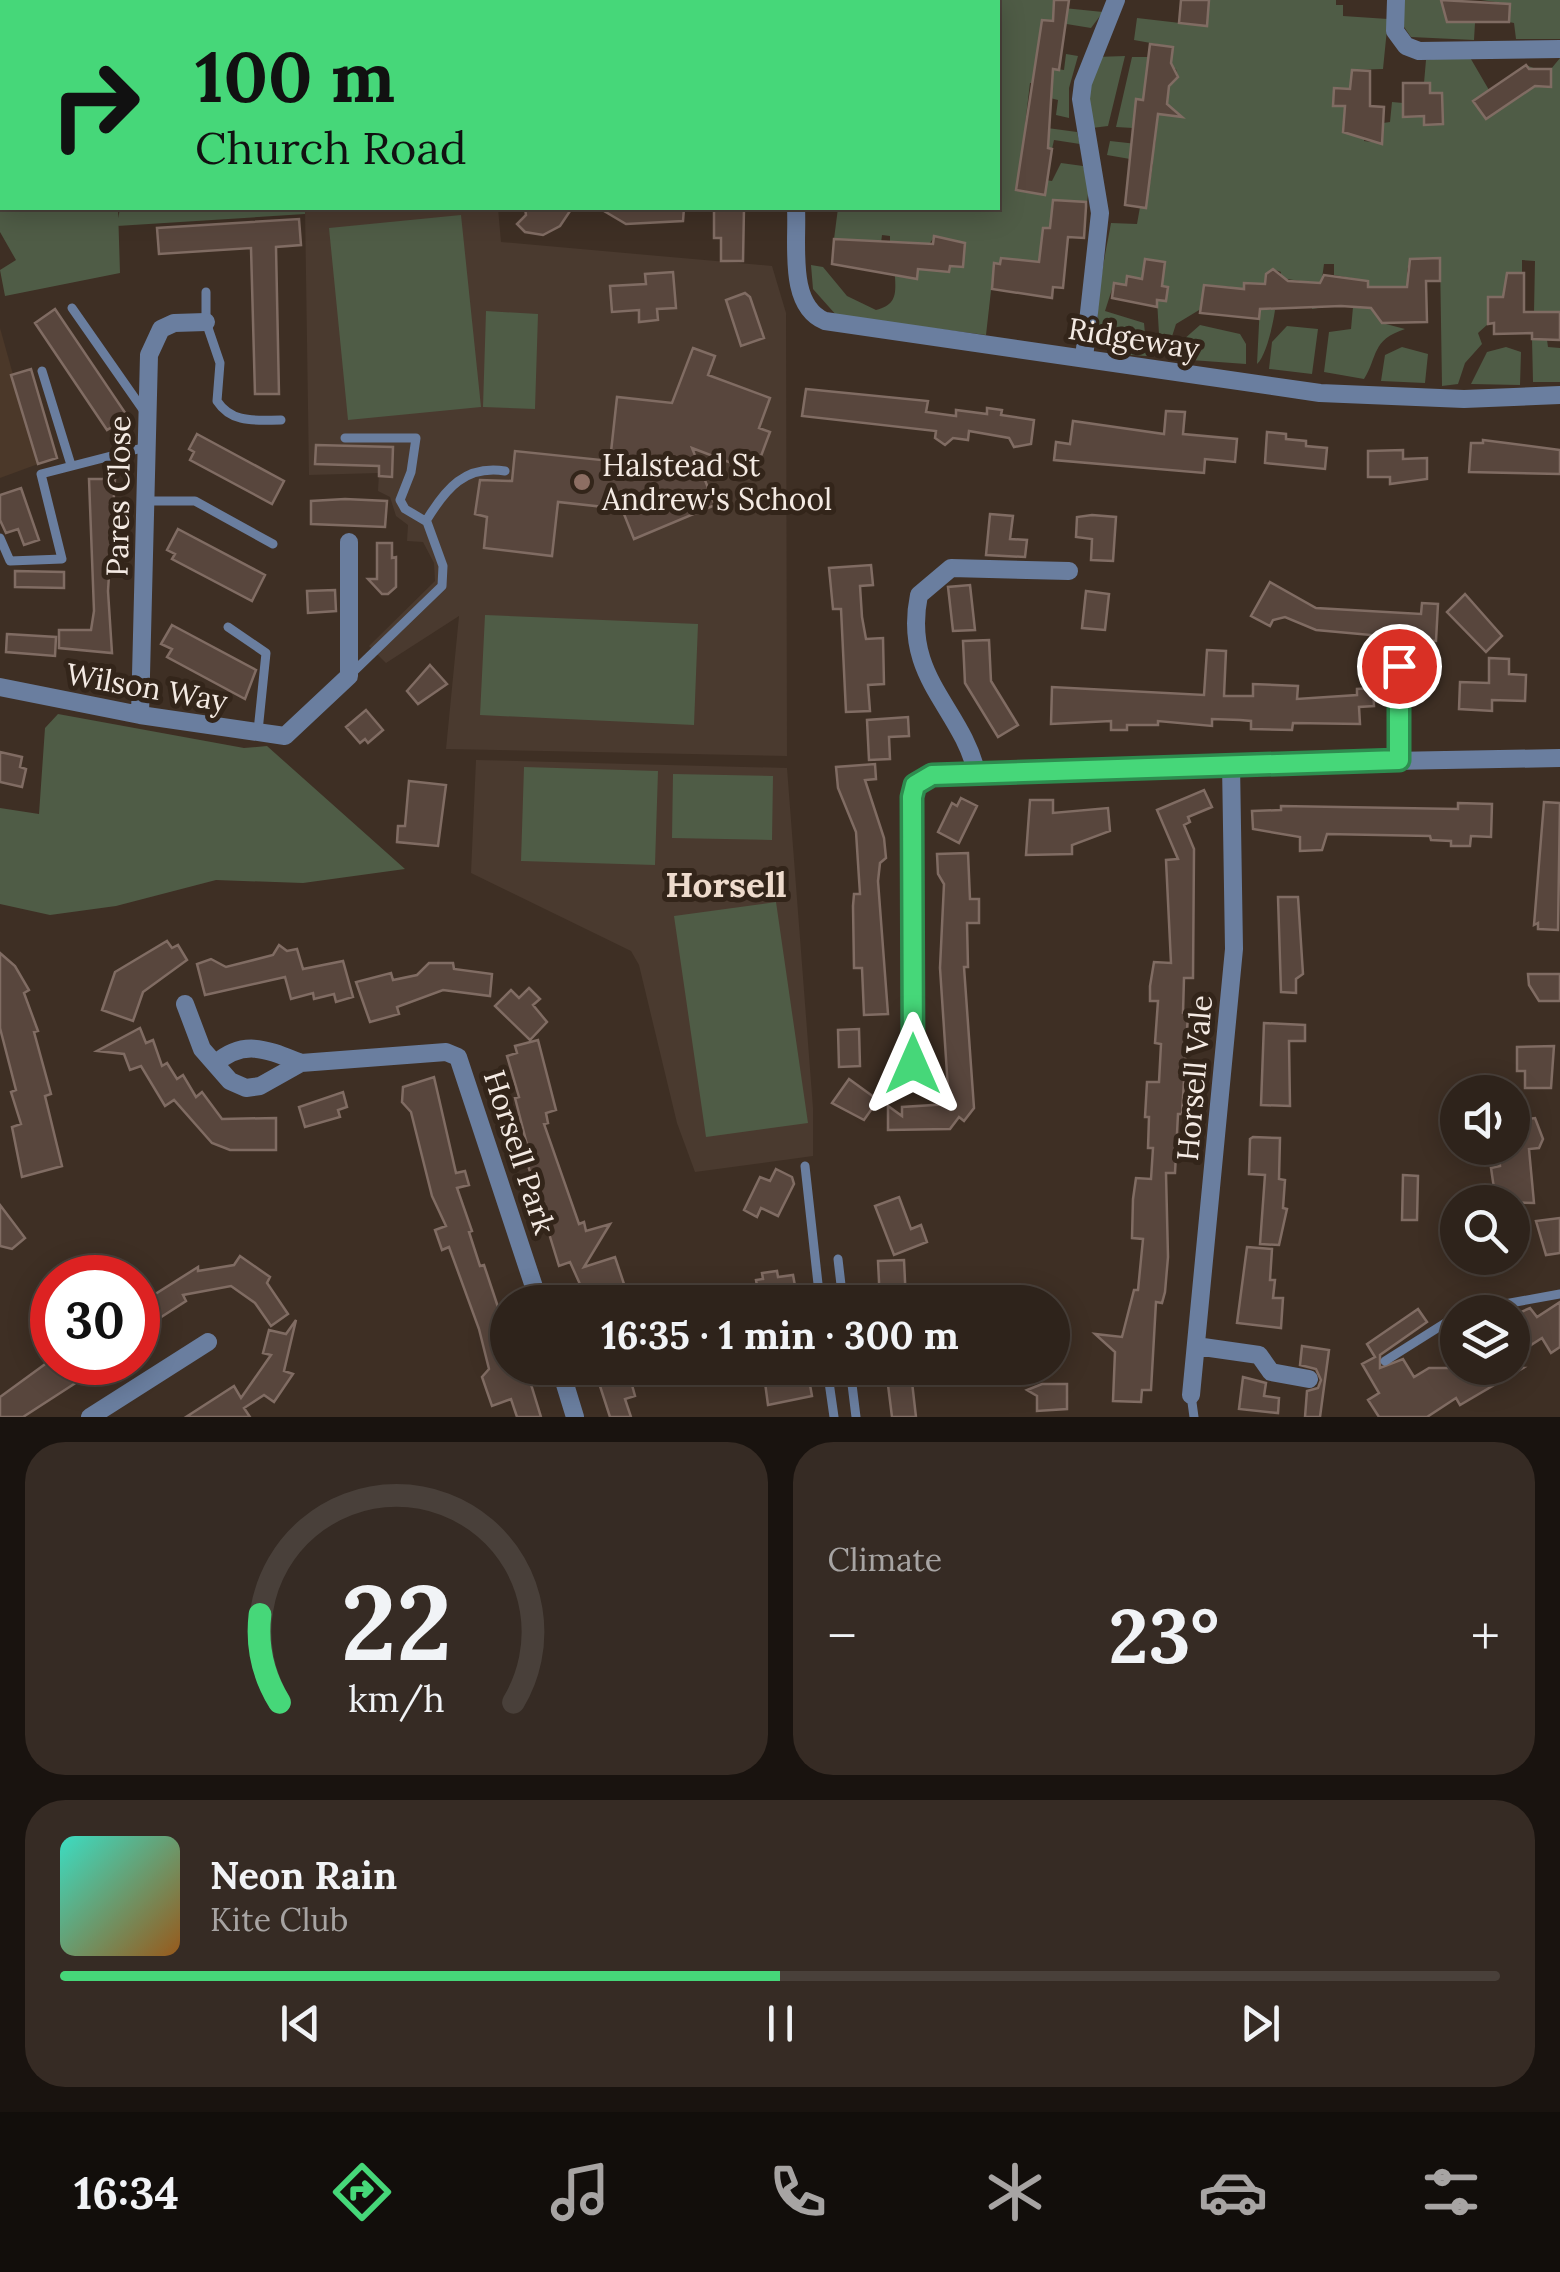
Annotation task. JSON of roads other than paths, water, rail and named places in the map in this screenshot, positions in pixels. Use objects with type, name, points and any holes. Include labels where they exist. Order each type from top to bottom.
[{"type":"street","points":[[1084,358],[1100,214],[1081,99],[1116,0]]},
{"type":"street","points":[[1396,0],[1394,31],[1406,46],[1419,51],[1560,49]]},
{"type":"street","name":"Ridgeway","points":[[796,210],[800,293],[804,306],[819,318],[1320,393],[1464,399],[1560,395]]},
{"type":"street","name":"Pares Close","points":[[140,715],[147,416],[153,337],[174,322],[206,322]]},
{"type":"street","points":[[349,542],[349,676]]},
{"type":"street","points":[[977,774],[968,748],[922,666],[913,592],[951,568],[1061,565]]},
{"type":"street","points":[[1397,666],[1399,760]]},
{"type":"street","name":"Wilson Way","points":[[0,687],[140,715],[285,736],[349,676]]},
{"type":"street","points":[[909,1054],[912,797],[923,778],[1231,764],[1560,758]]},
{"type":"street","name":"Horsell Vale","points":[[1191,1395],[1234,949],[1231,764]]},
{"type":"street","points":[[169,1021],[187,1010],[196,1040],[215,1064]]},
{"type":"street","name":"Horsell Park","points":[[300,1063],[253,1088],[238,1086],[215,1064],[239,1047],[254,1047],[300,1063],[446,1052],[458,1058],[533,1285]]},
{"type":"street","points":[[90,1417],[208,1342]]},
{"type":"street","points":[[1196,1346],[1259,1356],[1270,1382],[1309,1379]]},
{"type":"street","points":[[566,1385],[576,1417]]},
{"type":"lane","points":[[206,292],[206,322],[220,363],[217,400],[223,409],[244,420],[281,420]]},
{"type":"lane","points":[[72,308],[147,416]]},
{"type":"lane","points":[[42,370],[71,465]]},
{"type":"lane","points":[[345,438],[416,438],[411,472],[400,500],[405,510],[426,521],[442,566],[442,586],[349,676]]},
{"type":"lane","points":[[0,538],[10,561],[62,559],[42,474],[146,447]]},
{"type":"lane","points":[[426,521],[448,486],[483,468],[506,471]]},
{"type":"lane","points":[[145,501],[194,500],[273,544]]},
{"type":"lane","points":[[228,627],[266,653],[258,734]]},
{"type":"lane","points":[[805,1166],[818,1285]]},
{"type":"lane","points":[[838,1259],[840,1285]]},
{"type":"lane","points":[[1530,1300],[1560,1294]]},
{"type":"lane","points":[[1384,1361],[1440,1326]]},
{"type":"lane","points":[[829,1385],[834,1417]]},
{"type":"lane","points":[[852,1385],[856,1417]]},
{"type":"lane","points":[[1191,1395],[1194,1417]]},
{"type":"place","name":"Halstead St Andrew's School","points":[[582,482]]},
{"type":"district","name":"Horsell","points":[[726,884]]}]
